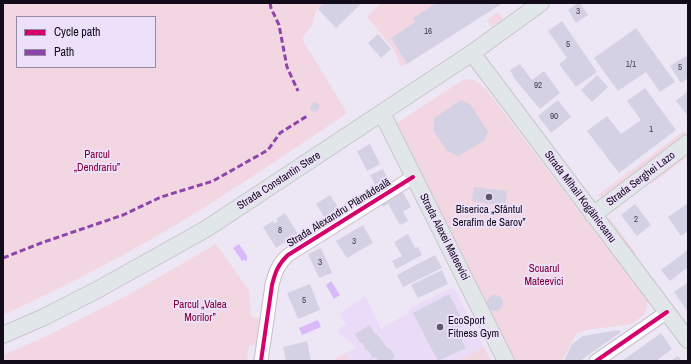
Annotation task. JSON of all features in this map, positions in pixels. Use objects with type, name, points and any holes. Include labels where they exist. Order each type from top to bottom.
[{"type":"main road","name":"Strada Constantin Stere","points":[[3,335],[44,317],[97,290],[206,229],[382,114],[472,53],[541,3]]},
{"type":"main road","name":"Strada Mihail Kogălniceanu","points":[[472,53],[688,340]]},
{"type":"main road","name":"Strada Alexei Mateevici","points":[[382,114],[506,361]]},
{"type":"main road","name":"Strada Serghei Lazo","points":[[593,215],[688,144]]},
{"type":"street","name":"Strada Alexandru Plămădeală","points":[[261,361],[272,285],[275,273],[281,262],[288,255],[414,177]]},
{"type":"street","points":[[596,361],[667,312]]},
{"type":"shaded area","points":[[239,244],[247,256],[247,261],[242,261],[233,248]]},
{"type":"shaded area","points":[[331,281],[340,295],[334,299],[326,285]]},
{"type":"shaded area","points":[[454,287],[484,347],[456,361],[349,361],[346,353],[356,347],[336,331],[346,324],[339,314],[365,296],[381,329],[408,313],[411,307]]},
{"type":"shaded area","points":[[318,320],[321,327],[302,335],[299,328]]},
{"type":"green space","name":"Parcul „Dendrariu”","points":[[3,3],[324,3],[318,9],[317,8],[312,25],[302,39],[347,113],[186,219],[123,255],[3,315]]},
{"type":"green space","points":[[381,3],[436,3],[413,18],[415,22],[391,38],[407,64],[401,66],[393,48],[367,17]]},
{"type":"green space","points":[[498,12],[503,19],[491,27],[487,20]]},
{"type":"green space","name":"Scuarul Mateevici","points":[[471,79],[478,82],[487,91],[648,301],[644,315],[632,324],[586,330],[576,334],[562,361],[513,361],[394,125],[463,80]]},
{"type":"green space","points":[[684,131],[688,135],[602,199],[598,195]]},
{"type":"green space","points":[[683,152],[687,157],[651,184],[651,180]]},
{"type":"green space","points":[[609,218],[636,253],[633,255],[606,220]]},
{"type":"green space","name":"Parcul „Valea Morilor”","points":[[216,244],[250,292],[251,317],[262,319],[259,346],[249,345],[247,361],[3,361],[3,355],[49,335],[128,295]]},
{"type":"green space","points":[[484,347],[491,361],[456,361]]},
{"type":"green space","points":[[346,353],[349,361],[332,361]]},
{"type":"building","points":[[324,3],[362,3],[336,28],[318,9]]},
{"type":"building","points":[[436,3],[503,3],[407,64],[391,38],[415,22],[413,18]]},
{"type":"building","points":[[580,3],[588,15],[576,23],[568,10]]},
{"type":"building","points":[[562,21],[597,72],[576,87],[559,64],[567,58],[548,31]]},
{"type":"building","points":[[636,28],[675,82],[660,92],[646,72],[618,91],[594,58]]},
{"type":"building","points":[[378,34],[391,49],[381,58],[368,43]]},
{"type":"building","points":[[686,56],[688,60],[688,78],[681,83],[670,66]]},
{"type":"building","points":[[520,64],[532,80],[544,71],[560,93],[540,109],[514,78],[510,70]]},
{"type":"building","points":[[597,75],[608,87],[592,102],[581,90]]},
{"type":"building","points":[[645,88],[676,130],[619,173],[587,131],[607,116],[621,134],[641,120],[627,101]]},
{"type":"building","points":[[688,91],[688,116],[676,101]]},
{"type":"building","points":[[461,100],[471,105],[488,132],[484,141],[458,156],[447,151],[434,131],[434,118]]},
{"type":"building","points":[[558,100],[571,117],[551,133],[538,116]]},
{"type":"building","points":[[315,102],[320,105],[318,111],[313,112],[310,109],[312,103]]},
{"type":"building","points":[[370,144],[380,164],[367,171],[357,151]]},
{"type":"building","points":[[383,169],[389,182],[377,188],[370,175]]},
{"type":"building","name":"Biserica „Sfântul Serafim de Sarov”","points":[[474,187],[507,191],[505,206],[472,201]]},
{"type":"building","points":[[401,189],[411,207],[403,211],[408,221],[400,225],[388,204],[383,207],[380,201]]},
{"type":"building","points":[[330,195],[342,213],[328,223],[316,204]]},
{"type":"building","points":[[688,203],[688,231],[681,236],[668,217]]},
{"type":"building","points":[[635,204],[651,225],[637,236],[621,215]]},
{"type":"building","points":[[285,213],[298,234],[276,248],[263,227],[273,221],[274,224],[278,221],[276,219]]},
{"type":"building","points":[[363,225],[373,243],[347,258],[336,241]]},
{"type":"building","points":[[408,234],[415,248],[418,247],[422,255],[396,269],[392,261],[402,256],[394,242]]},
{"type":"building","points":[[321,248],[332,273],[319,278],[308,254]]},
{"type":"building","points":[[688,250],[688,267],[670,281],[661,270]]},
{"type":"building","points":[[435,255],[442,268],[403,287],[397,275]]},
{"type":"building","points":[[442,270],[448,284],[418,298],[411,285]]},
{"type":"building","points":[[687,283],[688,284],[688,312],[674,292]]},
{"type":"building","points":[[310,284],[320,310],[298,319],[287,293]]},
{"type":"building","name":"EcoSport Fitness Gym","points":[[449,294],[465,325],[456,329],[466,348],[438,361],[413,313]]},
{"type":"building","points":[[492,295],[498,295],[503,300],[501,309],[498,311],[492,311],[487,306],[487,300]]},
{"type":"building","points":[[370,325],[375,334],[376,333],[388,349],[390,348],[395,357],[392,359],[393,361],[378,361],[376,357],[373,358],[368,350],[366,351],[362,342],[360,343],[355,334]]},
{"type":"building","points":[[619,330],[621,332],[580,361],[564,361],[572,344],[583,336]]},
{"type":"building","points":[[661,333],[672,349],[656,361],[622,361]]},
{"type":"building","points":[[307,341],[311,361],[286,361],[283,347]]},
{"type":"building","points":[[678,356],[682,361],[670,361]]},
{"type":"marked path","points":[[270,3],[279,25],[287,67],[298,91]]},
{"type":"marked path","points":[[3,258],[41,243],[123,215],[161,197],[213,181],[268,150],[280,133],[307,116]]},
{"type":"cycle path","points":[[261,361],[272,285],[279,265],[288,255],[413,177]]},
{"type":"cycle path","points":[[596,361],[667,312]]},
{"type":"place","name":"Biserica „Sfântul Serafim de Sarov”","points":[[489,197]]},
{"type":"place","name":"EcoSport Fitness Gym","points":[[440,327]]}]
